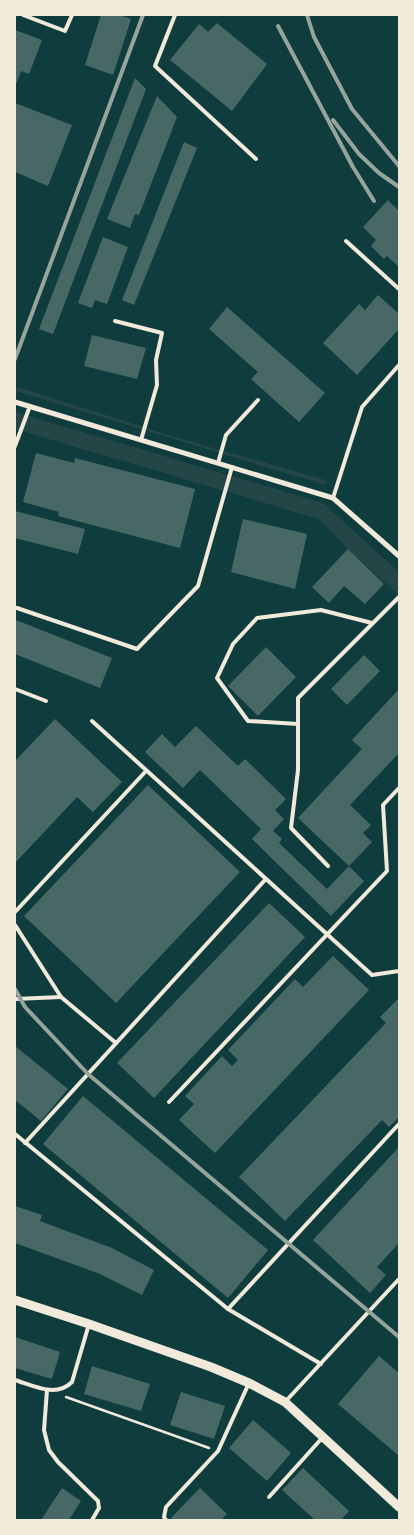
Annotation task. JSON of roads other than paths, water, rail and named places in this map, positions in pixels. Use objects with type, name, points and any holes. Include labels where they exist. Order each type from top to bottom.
[{"type":"street","points":[[15,402],[217,463]]},
{"type":"street","points":[[232,468],[333,498],[399,556]]},
{"type":"street","points":[[15,1300],[211,1367],[249,1383],[285,1402],[399,1507]]},
{"type":"lane","points":[[23,15],[65,31],[72,15]]},
{"type":"lane","points":[[175,15],[155,66],[256,160]]},
{"type":"lane","points":[[346,241],[399,289]]},
{"type":"lane","points":[[115,321],[162,333],[156,360],[157,385],[141,440]]},
{"type":"lane","points":[[333,498],[362,407],[399,365]]},
{"type":"lane","points":[[17,608],[137,649],[198,586],[232,468],[217,463],[226,435],[258,400]]},
{"type":"lane","points":[[15,446],[30,406]]},
{"type":"lane","points":[[328,866],[291,828],[298,770],[298,698],[399,597]]},
{"type":"lane","points":[[298,724],[248,721],[217,678],[233,644],[257,618],[321,610],[372,624]]},
{"type":"lane","points":[[15,689],[46,701]]},
{"type":"lane","points":[[92,721],[265,880],[372,975],[399,971]]},
{"type":"lane","points":[[15,912],[146,771]]},
{"type":"lane","points":[[168,1102],[387,871],[383,805],[399,788]]},
{"type":"lane","points":[[25,1143],[265,880]]},
{"type":"lane","points":[[15,925],[62,997],[116,1043]]},
{"type":"lane","points":[[15,1000],[62,997]]},
{"type":"lane","points":[[228,1309],[399,1124]]},
{"type":"lane","points":[[15,1134],[228,1309],[320,1364]]},
{"type":"lane","points":[[285,1402],[399,1279]]},
{"type":"lane","points":[[15,1380],[47,1390],[59,1390],[67,1387],[72,1382],[89,1324]]},
{"type":"lane","points":[[166,1520],[164,1517],[166,1506],[218,1451],[249,1383]]},
{"type":"lane","points":[[47,1390],[44,1430],[49,1450],[58,1462],[98,1501],[99,1508],[92,1520]]},
{"type":"lane","points":[[269,1497],[323,1437]]},
{"type":"railway","points":[[15,359],[143,15]]},
{"type":"railway","points":[[307,15],[314,37],[352,109],[399,166]]},
{"type":"railway","points":[[278,26],[353,167],[374,201]]},
{"type":"railway","points":[[333,120],[359,154],[379,173],[399,187]]},
{"type":"railway","points":[[15,989],[25,1007],[88,1074],[399,1337]]}]
